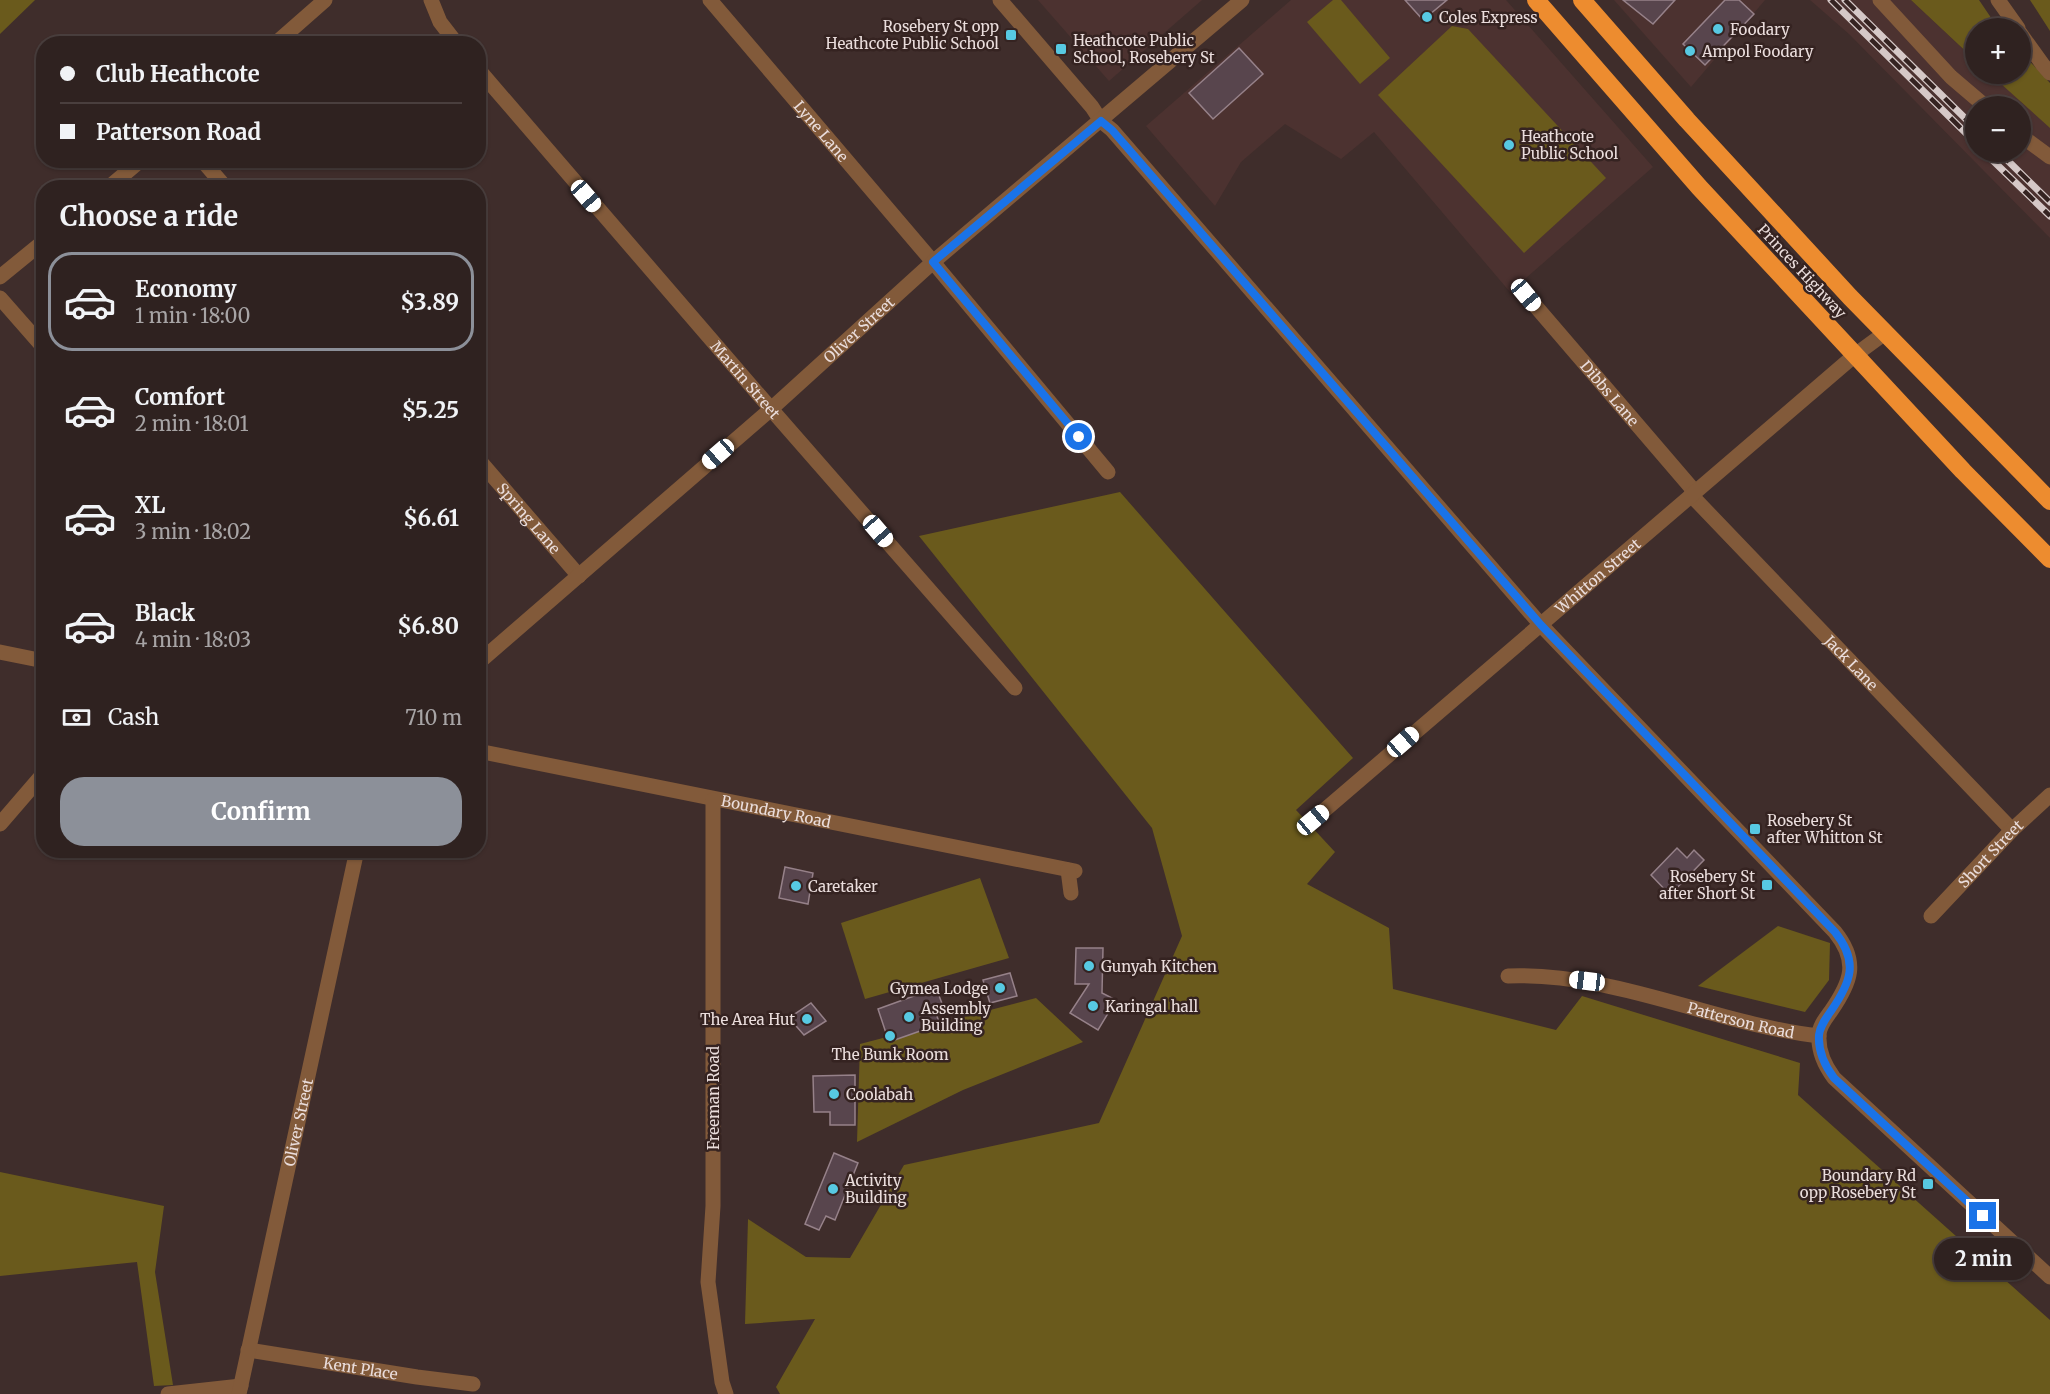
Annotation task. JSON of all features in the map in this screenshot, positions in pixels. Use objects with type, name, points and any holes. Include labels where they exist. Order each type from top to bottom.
[{"type":"highway","name":"Princes Highway","points":[[1536,0],[1699,187],[1855,355],[2050,559]]},
{"type":"highway","name":"Princes Highway","points":[[1582,0],[1687,120],[1885,333],[2050,501]]},
{"type":"street","points":[[284,36],[325,0]]},
{"type":"street","points":[[431,0],[440,22],[451,36]]},
{"type":"street","name":"Lyne Lane","points":[[710,0],[1108,472]]},
{"type":"street","points":[[1000,0],[1087,101],[1101,121],[1112,130],[1541,625],[1844,943],[1849,953],[1850,976],[1846,987],[1825,1020],[1819,1036],[1825,1066],[1834,1078],[2050,1277]]},
{"type":"street","name":"Oliver Street","points":[[486,656],[771,409],[933,262],[1242,0]]},
{"type":"street","points":[[1880,0],[1951,77],[1973,96]]},
{"type":"street","points":[[1998,0],[2011,18]]},
{"type":"street","points":[[2031,48],[2050,73]]},
{"type":"street","name":"Martin Street","points":[[486,78],[1015,688]]},
{"type":"street","points":[[2031,143],[2050,157]]},
{"type":"street","points":[[117,180],[132,168]]},
{"type":"street","points":[[209,168],[218,180]]},
{"type":"street","points":[[0,277],[36,248]]},
{"type":"street","name":"Dibbs Lane","points":[[1526,295],[1693,494]]},
{"type":"street","points":[[0,298],[36,339]]},
{"type":"street","name":"Whitton Street","points":[[1313,820],[1855,355],[1885,333]]},
{"type":"street","name":"Spring Lane","points":[[486,468],[579,576]]},
{"type":"street","name":"Jack Lane","points":[[1693,494],[2012,830]]},
{"type":"street","points":[[0,652],[36,659]]},
{"type":"street","name":"Boundary Road","points":[[486,754],[1071,871],[1071,893]]},
{"type":"street","points":[[0,824],[36,782]]},
{"type":"street","name":"Short Street","points":[[1931,916],[2012,830],[2050,795]]},
{"type":"street","name":"Freeman Road","points":[[713,800],[713,1206],[708,1282],[722,1382],[726,1394]]},
{"type":"street","name":"Oliver Street","points":[[240,1390],[355,858]]},
{"type":"street","name":"Patterson Road","points":[[1508,976],[1537,975],[1587,981],[1783,1031],[1819,1036]]},
{"type":"street","name":"Kent Place","points":[[248,1350],[473,1384]]},
{"type":"street","points":[[168,1394],[240,1390]]},
{"type":"shaded area","points":[[0,0],[35,0],[0,34]]},
{"type":"shaded area","points":[[1038,0],[1202,0],[1109,81]]},
{"type":"shaded area","name":"Heathcote Public School","points":[[1291,0],[1506,0],[1653,167],[1510,292],[1374,132],[1341,159],[1285,124],[1241,162],[1215,206],[1146,126]]},
{"type":"shaded area","points":[[1333,0],[1341,0],[1390,58],[1360,84],[1307,22]]},
{"type":"shaded area","name":"Ampol Foodary","points":[[1614,0],[1765,0],[1691,87]]},
{"type":"shaded area","points":[[1810,0],[1911,0],[1965,51],[1965,84],[2002,84],[2015,96],[1965,96],[1965,152],[1849,34]]},
{"type":"shaded area","points":[[1911,0],[1979,0],[1991,18],[1965,18],[1965,51]]},
{"type":"shaded area","points":[[2030,0],[2050,0],[2050,31]]},
{"type":"shaded area","points":[[1452,26],[1468,29],[1606,178],[1524,253],[1378,95]]},
{"type":"shaded area","points":[[2031,63],[2050,83],[2050,128],[2031,111],[2031,96],[2014,96],[2001,84],[2031,84]]},
{"type":"shaded area","points":[[2031,110],[2050,127],[2050,238],[1975,162],[2031,162]]},
{"type":"shaded area","points":[[1120,492],[1353,758],[1296,810],[1335,852],[1307,884],[1389,928],[1393,989],[1556,1030],[1582,996],[1800,1063],[1798,1095],[2050,1320],[2050,1394],[780,1394],[776,1387],[815,1319],[745,1324],[748,1219],[806,1257],[850,1258],[904,1165],[1099,1123],[1182,936],[1152,828],[919,536]]},
{"type":"shaded area","points":[[980,878],[1009,958],[865,999],[841,923]]},
{"type":"shaded area","points":[[1778,926],[1830,943],[1829,980],[1805,1012],[1698,986]]},
{"type":"shaded area","points":[[1036,998],[1083,1042],[963,1090],[857,1142],[860,1044]]},
{"type":"shaded area","points":[[0,1172],[164,1206],[155,1272],[173,1385],[154,1386],[137,1262],[0,1276]]},
{"type":"building","points":[[1405,0],[1447,0],[1423,20]]},
{"type":"building","points":[[1623,0],[1675,0],[1653,24]]},
{"type":"building","name":"Foodary","points":[[1725,0],[1739,0],[1754,14],[1705,65],[1683,44]]},
{"type":"building","points":[[1239,48],[1263,74],[1213,119],[1189,93]]},
{"type":"building","points":[[1677,848],[1687,858],[1694,850],[1704,860],[1670,895],[1651,875]]},
{"type":"building","name":"Caretaker","points":[[785,867],[813,873],[808,904],[779,898]]},
{"type":"building","points":[[1076,948],[1103,948],[1102,993],[1116,1000],[1098,1030],[1070,1013],[1089,984],[1075,984]]},
{"type":"building","name":"Gymea Lodge","points":[[1010,973],[1017,996],[990,1003],[983,980]]},
{"type":"building","name":"Assembly Building","points":[[936,988],[943,1006],[934,1009],[940,1024],[889,1042],[878,1009]]},
{"type":"building","name":"The Area Hut","points":[[811,1003],[826,1021],[804,1035],[789,1018]]},
{"type":"building","name":"Coolabah","points":[[855,1075],[855,1125],[830,1125],[830,1112],[814,1112],[813,1076]]},
{"type":"building","name":"Activity Building","points":[[834,1153],[858,1163],[835,1220],[826,1216],[819,1230],[805,1224]]},
{"type":"railway","points":[[1831,0],[1965,132]]},
{"type":"railway","points":[[1845,0],[1965,118]]},
{"type":"railway","points":[[1994,162],[2050,216]]},
{"type":"railway","points":[[2009,162],[2050,202]]},
{"type":"place","name":"Coles Express","points":[[1427,17]]},
{"type":"place","name":"Foodary","points":[[1718,29]]},
{"type":"place","name":"Rosebery St opp Heathcote Public School","points":[[1011,35]]},
{"type":"place","name":"Heathcote Public School, Rosebery St","points":[[1061,49]]},
{"type":"place","name":"Ampol Foodary","points":[[1690,51]]},
{"type":"place","name":"Heathcote Public School","points":[[1509,145]]},
{"type":"place","name":"Rosebery St after Whitton St","points":[[1755,829]]},
{"type":"place","name":"Rosebery St after Short St","points":[[1767,885]]},
{"type":"place","name":"Caretaker","points":[[796,886]]},
{"type":"place","name":"Gunyah Kitchen","points":[[1089,966]]},
{"type":"place","name":"Gymea Lodge","points":[[1000,988]]},
{"type":"place","name":"Karingal hall","points":[[1093,1006]]},
{"type":"place","name":"Assembly Building","points":[[909,1017]]},
{"type":"place","name":"The Area Hut","points":[[807,1019]]},
{"type":"place","name":"The Bunk Room","points":[[890,1036]]},
{"type":"place","name":"Coolabah","points":[[834,1094]]},
{"type":"place","name":"Boundary Rd opp Rosebery St","points":[[1928,1184]]},
{"type":"place","name":"Activity Building","points":[[833,1189]]},
{"type":"route","points":[[1079,437],[933,262],[1101,121],[1112,130],[1541,625],[1844,943],[1849,953],[1850,976],[1846,987],[1821,1027],[1819,1036],[1825,1066],[1834,1078],[1983,1216]]}]
